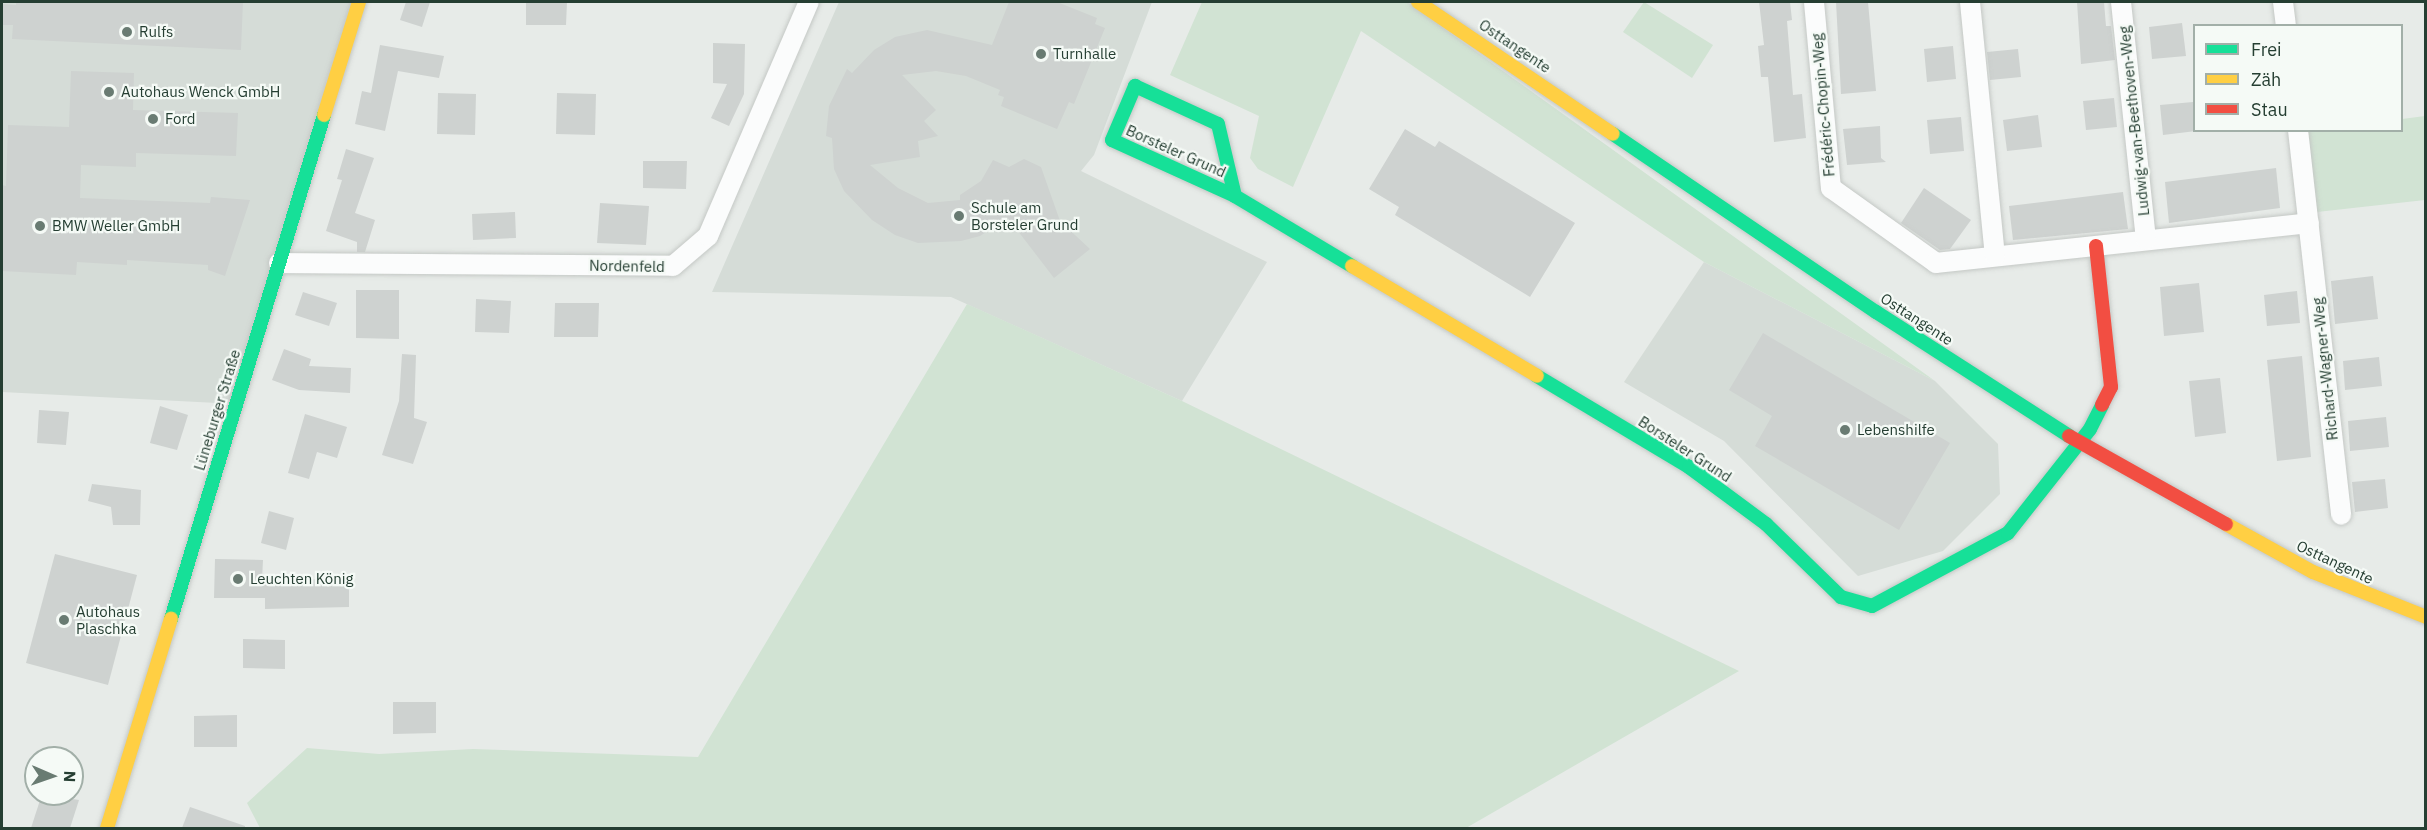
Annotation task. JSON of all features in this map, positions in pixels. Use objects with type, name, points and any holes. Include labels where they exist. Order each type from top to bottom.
[{"type":"main road","name":"Lüneburger Straße","points":[[107,828],[359,2]]},
{"type":"main road","name":"Osttangente","points":[[1418,2],[1876,312],[2081,444],[2313,572],[2426,617]]},
{"type":"main road","name":"Borsteler Grund","points":[[1235,196],[1218,124],[1135,86],[1112,140],[1235,196],[1689,467],[1766,524],[1841,597],[1872,606],[2008,533],[2081,444],[2111,387],[2096,246]]},
{"type":"street","name":"Nordenfeld","points":[[279,263],[673,266],[708,236],[809,2]]},
{"type":"street","name":"Frédéric-Chopin-Weg","points":[[1814,2],[1831,188],[1936,263],[1995,256]]},
{"type":"street","points":[[1970,2],[1995,256],[2309,223],[2298,132]]},
{"type":"street","name":"Ludwig-van-Beethoven-Weg","points":[[2121,2],[2146,240]]},
{"type":"street","points":[[2283,2],[2286,24]]},
{"type":"street","name":"Richard-Wagner-Weg","points":[[2309,223],[2341,515]]},
{"type":"shaded area","points":[[2,2],[359,2],[237,404],[2,392]]},
{"type":"shaded area","name":"Schule am Borsteler Grund","points":[[839,2],[1152,2],[1094,155],[1081,171],[1267,262],[1182,401],[951,297],[712,292]]},
{"type":"shaded area","points":[[1704,262],[1935,381],[1998,444],[2000,494],[1943,551],[1858,576],[1724,441],[1624,382]]},
{"type":"green space","points":[[1202,2],[1407,2],[1935,381],[1704,262],[1361,31],[1293,187],[1258,169],[1250,158],[1259,116],[1170,75]]},
{"type":"green space","points":[[1644,2],[1713,45],[1692,78],[1623,32]]},
{"type":"green space","points":[[2425,116],[2425,200],[2317,212],[2308,132],[2403,132],[2403,119]]},
{"type":"green space","points":[[967,304],[1182,401],[1739,671],[1466,828],[260,828],[247,803],[307,748],[379,754],[473,749],[698,757]]},
{"type":"building","name":"Rulfs","points":[[16,2],[243,2],[241,50],[12,39],[13,25],[2,25],[2,4],[16,5]]},
{"type":"building","points":[[406,2],[430,2],[422,27],[400,20]]},
{"type":"building","points":[[526,2],[567,2],[566,25],[526,25]]},
{"type":"building","points":[[1009,2],[1057,2],[1097,18],[1095,24],[1105,28],[1074,104],[1069,102],[1057,129],[1001,106],[1004,97],[998,95],[1000,90],[966,76],[936,71],[902,75],[936,110],[924,121],[938,136],[918,141],[920,157],[870,165],[898,188],[928,203],[960,200],[960,195],[981,181],[993,160],[1009,167],[1024,159],[1041,167],[1060,221],[1090,249],[1054,278],[1008,218],[980,236],[961,241],[918,243],[895,235],[872,220],[844,191],[834,169],[832,138],[826,136],[829,106],[847,69],[852,73],[874,50],[895,37],[927,30],[992,45]]},
{"type":"building","points":[[1759,2],[1790,2],[1792,20],[1787,21],[1793,95],[1802,94],[1806,138],[1774,142],[1768,77],[1761,77],[1758,46],[1764,45]]},
{"type":"building","points":[[1836,2],[1868,2],[1876,91],[1841,94]]},
{"type":"building","points":[[2077,2],[2104,2],[2106,26],[2111,26],[2115,60],[2081,64]]},
{"type":"building","points":[[2182,23],[2186,56],[2152,59],[2149,27]]},
{"type":"building","points":[[713,43],[745,44],[744,94],[729,126],[711,118],[727,84],[713,83]]},
{"type":"building","points":[[380,45],[444,56],[439,78],[398,71],[385,131],[355,124],[362,91],[371,93]]},
{"type":"building","points":[[1953,46],[1956,79],[1927,82],[1924,49]]},
{"type":"building","points":[[2018,49],[2021,77],[1990,80],[1987,52]]},
{"type":"building","points":[[71,71],[134,73],[133,110],[238,113],[236,156],[136,153],[136,167],[81,165],[80,198],[210,203],[211,197],[250,200],[225,276],[208,270],[208,265],[127,260],[127,265],[77,262],[76,275],[2,271],[2,185],[6,186],[8,125],[69,127]]},
{"type":"building","points":[[438,93],[476,94],[475,135],[437,134]]},
{"type":"building","points":[[557,93],[596,94],[595,135],[556,134]]},
{"type":"building","points":[[2114,98],[2117,127],[2086,130],[2083,101]]},
{"type":"building","points":[[2193,102],[2193,131],[2163,135],[2160,105]]},
{"type":"building","points":[[2038,115],[2042,147],[2007,151],[2003,120]]},
{"type":"building","points":[[1961,117],[1964,151],[1930,154],[1927,120]]},
{"type":"building","points":[[1880,126],[1881,158],[1886,162],[1847,165],[1843,129]]},
{"type":"building","points":[[1405,129],[1435,147],[1439,141],[1575,223],[1530,297],[1395,215],[1399,207],[1369,189]]},
{"type":"building","points":[[346,149],[374,158],[355,213],[375,220],[365,252],[357,252],[357,242],[326,231],[342,180],[337,179]]},
{"type":"building","points":[[643,161],[687,161],[686,189],[643,188]]},
{"type":"building","points":[[2276,168],[2280,208],[2169,223],[2165,182]]},
{"type":"building","points":[[1924,188],[1971,220],[1950,249],[1940,250],[1901,223]]},
{"type":"building","points":[[2123,192],[2128,229],[2013,240],[2009,206]]},
{"type":"building","points":[[600,203],[649,206],[646,245],[597,243]]},
{"type":"building","points":[[515,212],[516,238],[473,240],[472,214]]},
{"type":"building","points":[[2373,276],[2378,319],[2335,324],[2331,281]]},
{"type":"building","points":[[2199,283],[2204,332],[2164,336],[2160,287]]},
{"type":"building","points":[[356,290],[399,290],[399,339],[356,338]]},
{"type":"building","points":[[2297,291],[2300,323],[2267,326],[2264,295]]},
{"type":"building","points":[[303,292],[337,303],[329,326],[295,315]]},
{"type":"building","points":[[476,299],[511,301],[509,333],[475,332]]},
{"type":"building","points":[[555,303],[599,303],[598,337],[554,337]]},
{"type":"building","name":"Lebenshilfe","points":[[1763,333],[1950,443],[1899,530],[1755,446],[1772,416],[1729,390]]},
{"type":"building","points":[[284,349],[311,359],[309,366],[351,368],[350,393],[299,390],[272,380]]},
{"type":"building","points":[[402,354],[416,355],[414,418],[427,422],[413,464],[382,455],[399,401]]},
{"type":"building","points":[[2302,356],[2311,457],[2277,461],[2267,360]]},
{"type":"building","points":[[2379,357],[2382,386],[2345,390],[2343,361]]},
{"type":"building","points":[[2220,378],[2226,433],[2195,437],[2189,381]]},
{"type":"building","points":[[160,406],[188,415],[177,450],[150,443]]},
{"type":"building","points":[[39,410],[69,412],[66,445],[37,443]]},
{"type":"building","points":[[305,414],[347,427],[337,458],[317,452],[309,479],[288,473]]},
{"type":"building","points":[[2386,417],[2389,447],[2350,451],[2348,421]]},
{"type":"building","points":[[2385,479],[2388,508],[2355,512],[2352,482]]},
{"type":"building","points":[[92,484],[141,490],[140,525],[113,525],[111,507],[88,501]]},
{"type":"building","points":[[269,511],[294,518],[286,550],[261,543]]},
{"type":"building","points":[[55,554],[137,575],[108,685],[26,663]]},
{"type":"building","points":[[215,559],[263,560],[262,580],[349,579],[349,607],[265,609],[265,598],[214,598]]},
{"type":"building","points":[[243,639],[285,640],[285,669],[243,668]]},
{"type":"building","points":[[393,702],[436,702],[436,733],[393,734]]},
{"type":"building","points":[[237,715],[237,747],[194,747],[194,716]]},
{"type":"building","points":[[38,806],[77,806],[70,828],[31,828]]},
{"type":"building","points":[[190,807],[245,826],[245,828],[182,828]]},
{"type":"traffic: fast","points":[[1235,196],[1112,140],[1135,86],[1218,124],[1235,196],[1352,266]]},
{"type":"traffic: fast","points":[[171,619],[324,115]]},
{"type":"traffic: fast","points":[[1613,134],[1876,312],[2069,436]]},
{"type":"traffic: fast","points":[[1537,376],[1689,467],[1766,524],[1841,597],[1872,606],[2008,533],[2090,429],[2102,405]]},
{"type":"traffic: slow","points":[[324,115],[359,2]]},
{"type":"traffic: slow","points":[[1418,2],[1613,134]]},
{"type":"traffic: slow","points":[[1352,266],[1537,376]]},
{"type":"traffic: slow","points":[[2226,524],[2313,572],[2426,617]]},
{"type":"traffic: slow","points":[[107,828],[171,619]]},
{"type":"traffic: jam","points":[[2096,246],[2111,387],[2102,405]]},
{"type":"traffic: jam","points":[[2069,436],[2226,524]]},
{"type":"place","name":"Rulfs","points":[[127,32]]},
{"type":"place","name":"Turnhalle","points":[[1041,54]]},
{"type":"place","name":"Autohaus Wenck GmbH","points":[[109,92]]},
{"type":"place","name":"Ford","points":[[153,119]]},
{"type":"place","name":"Schule am Borsteler Grund","points":[[959,216]]},
{"type":"place","name":"BMW Weller GmbH","points":[[40,226]]},
{"type":"place","name":"Lebenshilfe","points":[[1845,430]]},
{"type":"place","name":"Leuchten König","points":[[238,579]]},
{"type":"place","name":"Autohaus Plaschka","points":[[64,620]]}]
